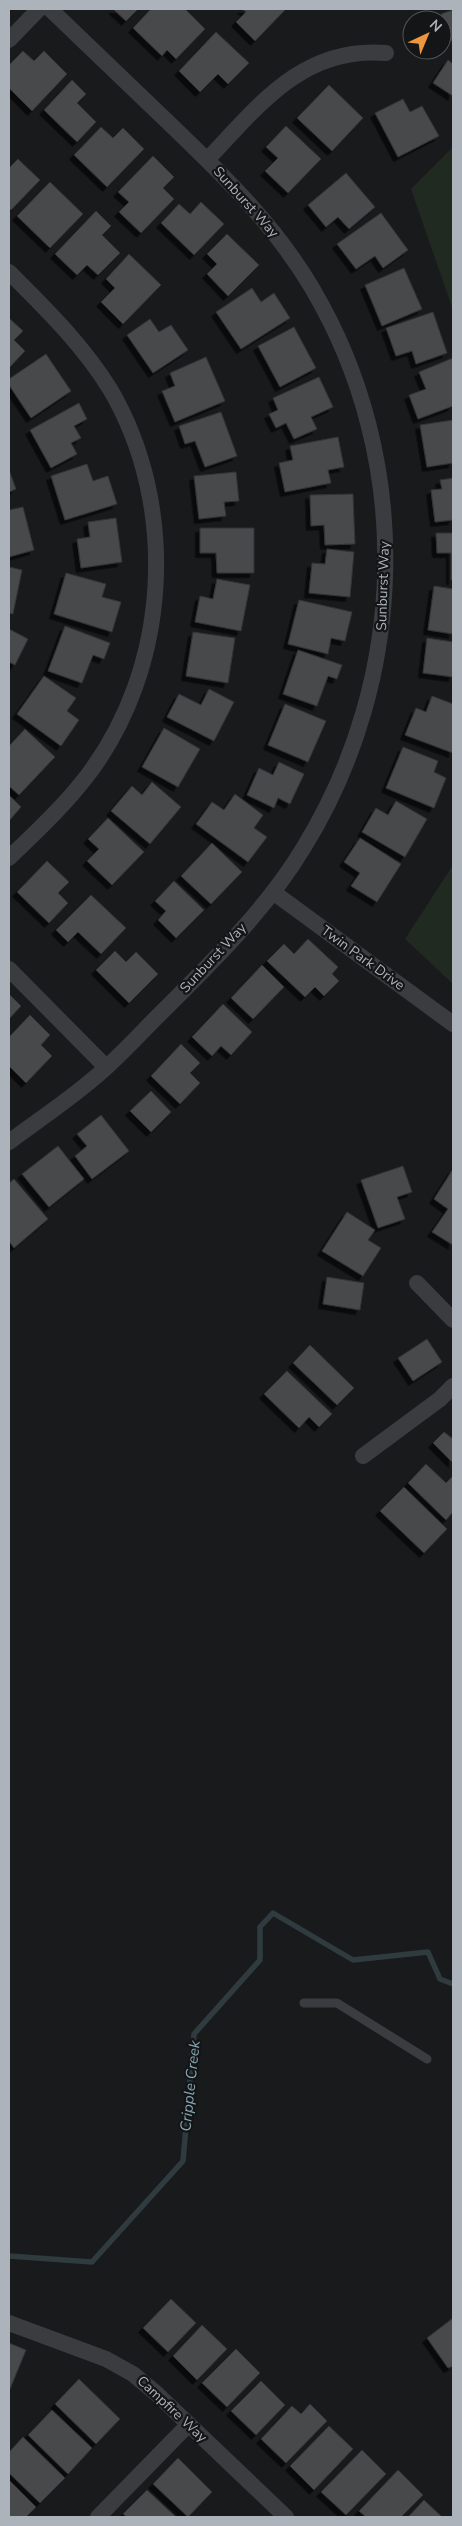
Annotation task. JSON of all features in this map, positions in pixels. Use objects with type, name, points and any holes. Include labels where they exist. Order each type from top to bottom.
[{"type":"street","points":[[9,40],[40,9]]},
{"type":"street","name":"Sunburst Way","points":[[9,1142],[106,1067],[223,950],[273,892],[304,848],[331,799],[353,748],[370,694],[383,620],[387,564],[384,508],[376,453],[367,416],[352,372],[330,321],[312,288],[281,241],[258,212],[207,160],[50,9]]},
{"type":"street","points":[[207,160],[261,103],[294,75],[319,62],[345,54],[386,53]]},
{"type":"street","points":[[9,272],[67,331],[90,359],[119,407],[140,458],[149,494],[155,530],[156,568],[154,604],[148,641],[138,676],[108,744],[88,775],[64,803],[9,858]]},
{"type":"street","name":"Twin Park Drive","points":[[273,892],[453,1024]]},
{"type":"street","points":[[9,969],[106,1067]]},
{"type":"street","points":[[417,1283],[453,1320]]},
{"type":"street","points":[[363,1456],[440,1399],[453,1386]]},
{"type":"street","name":"Campfire Way","points":[[9,2324],[106,2359],[126,2370],[157,2394],[286,2517]]},
{"type":"street","points":[[98,2517],[188,2424]]},
{"type":"lane","points":[[304,2003],[337,2003],[427,2059]]},
{"type":"shaded area","points":[[453,147],[453,310],[411,189]]},
{"type":"shaded area","points":[[453,865],[453,984],[405,939]]},
{"type":"building","points":[[113,9],[138,9],[126,21]]},
{"type":"building","points":[[151,9],[185,9],[205,29],[176,59],[167,50],[162,56],[133,28]]},
{"type":"building","points":[[242,9],[286,9],[255,41],[236,22],[246,12]]},
{"type":"building","points":[[453,10],[453,42],[452,42]]},
{"type":"building","points":[[216,32],[249,63],[228,84],[218,74],[200,92],[179,71]]},
{"type":"building","points":[[23,51],[34,61],[44,51],[67,74],[32,111],[9,88],[9,65]]},
{"type":"building","points":[[448,60],[453,64],[453,96],[433,83]]},
{"type":"building","points":[[72,80],[86,94],[77,103],[96,122],[77,142],[44,110]]},
{"type":"building","points":[[329,85],[363,118],[332,151],[297,118]]},
{"type":"building","points":[[403,99],[410,112],[422,106],[439,136],[398,157],[375,113]]},
{"type":"building","points":[[286,126],[321,159],[288,193],[265,171],[278,158],[266,147]]},
{"type":"building","points":[[101,127],[113,138],[123,128],[144,149],[107,187],[74,155]]},
{"type":"building","points":[[153,156],[174,177],[163,188],[174,199],[141,233],[119,212],[129,202],[118,192]]},
{"type":"building","points":[[18,159],[40,180],[11,210],[9,208],[9,168]]},
{"type":"building","points":[[346,173],[375,207],[349,229],[338,217],[326,227],[308,205]]},
{"type":"building","points":[[50,182],[83,214],[50,248],[17,216]]},
{"type":"building","points":[[201,202],[224,224],[194,255],[161,223],[179,204],[190,214]]},
{"type":"building","points":[[96,211],[111,226],[102,235],[120,253],[98,275],[87,265],[77,275],[55,254]]},
{"type":"building","points":[[381,213],[408,250],[383,268],[375,256],[356,269],[337,244]]},
{"type":"building","points":[[227,234],[259,265],[228,296],[207,274],[217,264],[207,254]]},
{"type":"building","points":[[129,254],[161,285],[123,324],[101,302],[115,288],[106,279]]},
{"type":"building","points":[[404,268],[422,309],[382,326],[365,285]]},
{"type":"building","points":[[252,288],[261,302],[274,293],[290,318],[241,349],[216,312]]},
{"type":"building","points":[[433,312],[447,353],[416,364],[412,351],[396,356],[386,328]]},
{"type":"building","points":[[9,318],[23,331],[14,340],[25,351],[9,368]]},
{"type":"building","points":[[150,319],[159,332],[171,325],[188,350],[153,373],[127,335]]},
{"type":"building","points":[[294,327],[316,368],[280,387],[258,346]]},
{"type":"building","points":[[46,354],[71,391],[31,418],[9,385],[9,379]]},
{"type":"building","points":[[206,357],[225,401],[175,422],[162,391],[175,386],[170,373]]},
{"type":"building","points":[[453,358],[453,406],[418,419],[409,395],[426,389],[419,372]]},
{"type":"building","points":[[319,377],[333,407],[311,417],[317,429],[294,439],[286,423],[276,428],[269,414],[278,410],[273,398]]},
{"type":"building","points":[[79,403],[87,419],[74,426],[81,438],[71,443],[77,454],[51,468],[30,430]]},
{"type":"building","points":[[221,412],[237,456],[205,467],[195,441],[185,444],[179,426]]},
{"type":"building","points":[[453,420],[453,463],[427,467],[420,425]]},
{"type":"building","points":[[338,437],[344,467],[328,470],[331,483],[285,492],[279,463],[293,460],[290,446]]},
{"type":"building","points":[[87,464],[93,481],[108,476],[117,504],[65,520],[51,476]]},
{"type":"building","points":[[9,470],[16,489],[9,492]]},
{"type":"building","points":[[236,472],[239,501],[224,502],[226,516],[199,519],[194,476]]},
{"type":"building","points":[[453,478],[453,520],[435,522],[431,490],[442,489],[440,480]]},
{"type":"building","points":[[353,494],[355,544],[325,545],[324,525],[311,526],[310,495]]},
{"type":"building","points":[[23,507],[34,550],[9,557],[9,510]]},
{"type":"building","points":[[116,518],[122,562],[81,568],[77,539],[90,537],[88,522]]},
{"type":"building","points":[[200,528],[254,528],[254,573],[217,573],[216,553],[200,553]]},
{"type":"building","points":[[436,533],[453,533],[453,580],[451,580],[451,553],[437,553]]},
{"type":"building","points":[[327,549],[354,552],[350,597],[309,593],[312,563],[325,564]]},
{"type":"building","points":[[9,567],[22,570],[13,614],[9,613]]},
{"type":"building","points":[[66,573],[106,584],[102,597],[121,602],[112,632],[54,614]]},
{"type":"building","points":[[217,579],[250,585],[241,631],[195,622],[200,596],[213,599]]},
{"type":"building","points":[[434,586],[453,589],[453,634],[428,630]]},
{"type":"building","points":[[299,600],[352,612],[345,641],[331,638],[328,654],[288,644]]},
{"type":"building","points":[[65,626],[110,643],[104,659],[93,655],[82,683],[48,671]]},
{"type":"building","points":[[9,629],[28,639],[15,665],[9,662]]},
{"type":"building","points":[[193,632],[235,638],[228,683],[186,676]]},
{"type":"building","points":[[427,638],[453,642],[453,677],[423,673]]},
{"type":"building","points":[[298,650],[342,665],[337,679],[328,676],[317,706],[283,694]]},
{"type":"building","points":[[44,676],[76,698],[67,711],[79,720],[61,746],[17,714]]},
{"type":"building","points":[[209,689],[234,702],[214,741],[167,717],[179,694],[201,705]]},
{"type":"building","points":[[432,696],[453,704],[453,753],[405,735],[416,708],[426,712]]},
{"type":"building","points":[[285,704],[326,721],[308,762],[268,745]]},
{"type":"building","points":[[164,728],[200,749],[178,787],[142,767]]},
{"type":"building","points":[[25,729],[55,757],[19,795],[9,786],[9,746]]},
{"type":"building","points":[[403,747],[438,761],[434,772],[446,778],[434,808],[386,788]]},
{"type":"building","points":[[279,762],[304,774],[290,804],[278,798],[274,808],[247,795],[259,768],[273,775]]},
{"type":"building","points":[[152,782],[181,807],[150,844],[111,811],[132,786],[142,795]]},
{"type":"building","points":[[235,794],[263,815],[254,828],[267,837],[248,862],[196,824],[212,802],[224,810]]},
{"type":"building","points":[[9,795],[21,807],[9,821]]},
{"type":"building","points":[[396,801],[427,819],[405,857],[362,832],[376,808],[388,815]]},
{"type":"building","points":[[108,818],[144,852],[112,885],[87,861],[99,849],[88,839]]},
{"type":"building","points":[[360,838],[401,864],[377,902],[351,886],[360,873],[344,862]]},
{"type":"building","points":[[212,843],[242,872],[211,904],[181,876]]},
{"type":"building","points":[[47,861],[69,882],[58,893],[68,903],[49,923],[17,892]]},
{"type":"building","points":[[174,881],[204,910],[176,938],[158,920],[166,911],[155,901]]},
{"type":"building","points":[[91,895],[126,928],[101,954],[78,932],[68,942],[56,930]]},
{"type":"building","points":[[308,939],[338,967],[332,974],[339,981],[324,996],[315,987],[305,997],[267,961],[284,944],[294,954]]},
{"type":"building","points":[[115,951],[126,962],[136,952],[158,974],[129,1003],[96,970]]},
{"type":"building","points":[[262,965],[284,987],[253,1019],[231,998]]},
{"type":"building","points":[[9,994],[21,1006],[9,1019]]},
{"type":"building","points":[[223,1004],[252,1032],[231,1055],[221,1046],[212,1056],[192,1037]]},
{"type":"building","points":[[30,1015],[50,1035],[41,1045],[52,1056],[26,1083],[9,1066],[9,1037]]},
{"type":"building","points":[[181,1044],[200,1063],[190,1073],[200,1083],[180,1104],[151,1076]]},
{"type":"building","points":[[151,1091],[171,1112],[151,1132],[130,1111]]},
{"type":"building","points":[[101,1115],[129,1151],[92,1179],[75,1156],[87,1146],[77,1134]]},
{"type":"building","points":[[58,1146],[84,1179],[49,1207],[22,1174]]},
{"type":"building","points":[[403,1166],[412,1192],[397,1197],[405,1219],[378,1228],[361,1180]]},
{"type":"building","points":[[453,1169],[453,1245],[432,1232],[448,1209],[434,1199]]},
{"type":"building","points":[[14,1179],[48,1219],[14,1248],[9,1241],[9,1183]]},
{"type":"building","points":[[347,1212],[375,1230],[368,1240],[381,1248],[363,1276],[322,1251]]},
{"type":"building","points":[[327,1277],[364,1283],[360,1310],[323,1304]]},
{"type":"building","points":[[427,1339],[442,1362],[413,1381],[398,1358]]},
{"type":"building","points":[[310,1345],[354,1388],[337,1405],[293,1363]]},
{"type":"building","points":[[287,1371],[332,1414],[319,1427],[309,1417],[299,1428],[264,1394]]},
{"type":"building","points":[[444,1432],[453,1439],[453,1463],[433,1443]]},
{"type":"building","points":[[426,1464],[446,1483],[453,1476],[453,1512],[446,1520],[408,1483]]},
{"type":"building","points":[[404,1487],[447,1529],[424,1553],[380,1511]]},
{"type":"building","points":[[171,2299],[196,2323],[168,2352],[143,2328]]},
{"type":"building","points":[[453,2318],[453,2366],[448,2368],[427,2338]]},
{"type":"building","points":[[202,2325],[227,2349],[197,2380],[173,2356]]},
{"type":"building","points":[[9,2343],[26,2350],[10,2389],[9,2388]]},
{"type":"building","points":[[236,2349],[260,2373],[227,2407],[202,2383]]},
{"type":"building","points":[[79,2379],[120,2419],[96,2444],[55,2404]]},
{"type":"building","points":[[261,2381],[285,2405],[256,2435],[231,2411]]},
{"type":"building","points":[[310,2404],[327,2421],[286,2463],[261,2439],[292,2406],[301,2414]]},
{"type":"building","points":[[52,2410],[92,2448],[68,2474],[28,2435]]},
{"type":"building","points":[[329,2426],[353,2449],[314,2490],[290,2466]]},
{"type":"building","points":[[23,2437],[65,2478],[40,2503],[9,2473],[9,2452]]},
{"type":"building","points":[[362,2450],[386,2474],[346,2515],[321,2492]]},
{"type":"building","points":[[178,2458],[212,2492],[188,2517],[153,2484]]},
{"type":"building","points":[[398,2470],[423,2495],[401,2517],[366,2517],[359,2511]]},
{"type":"building","points":[[9,2480],[36,2507],[26,2517],[9,2517]]},
{"type":"building","points":[[147,2490],[176,2517],[127,2517],[123,2514]]},
{"type":"building","points":[[424,2500],[442,2517],[408,2517]]},
{"type":"waterway","name":"Cripple Creek","points":[[9,2256],[92,2262],[183,2161],[194,2034],[260,1960],[260,1927],[273,1913],[353,1960],[428,1952],[440,1979],[453,1984]]}]
